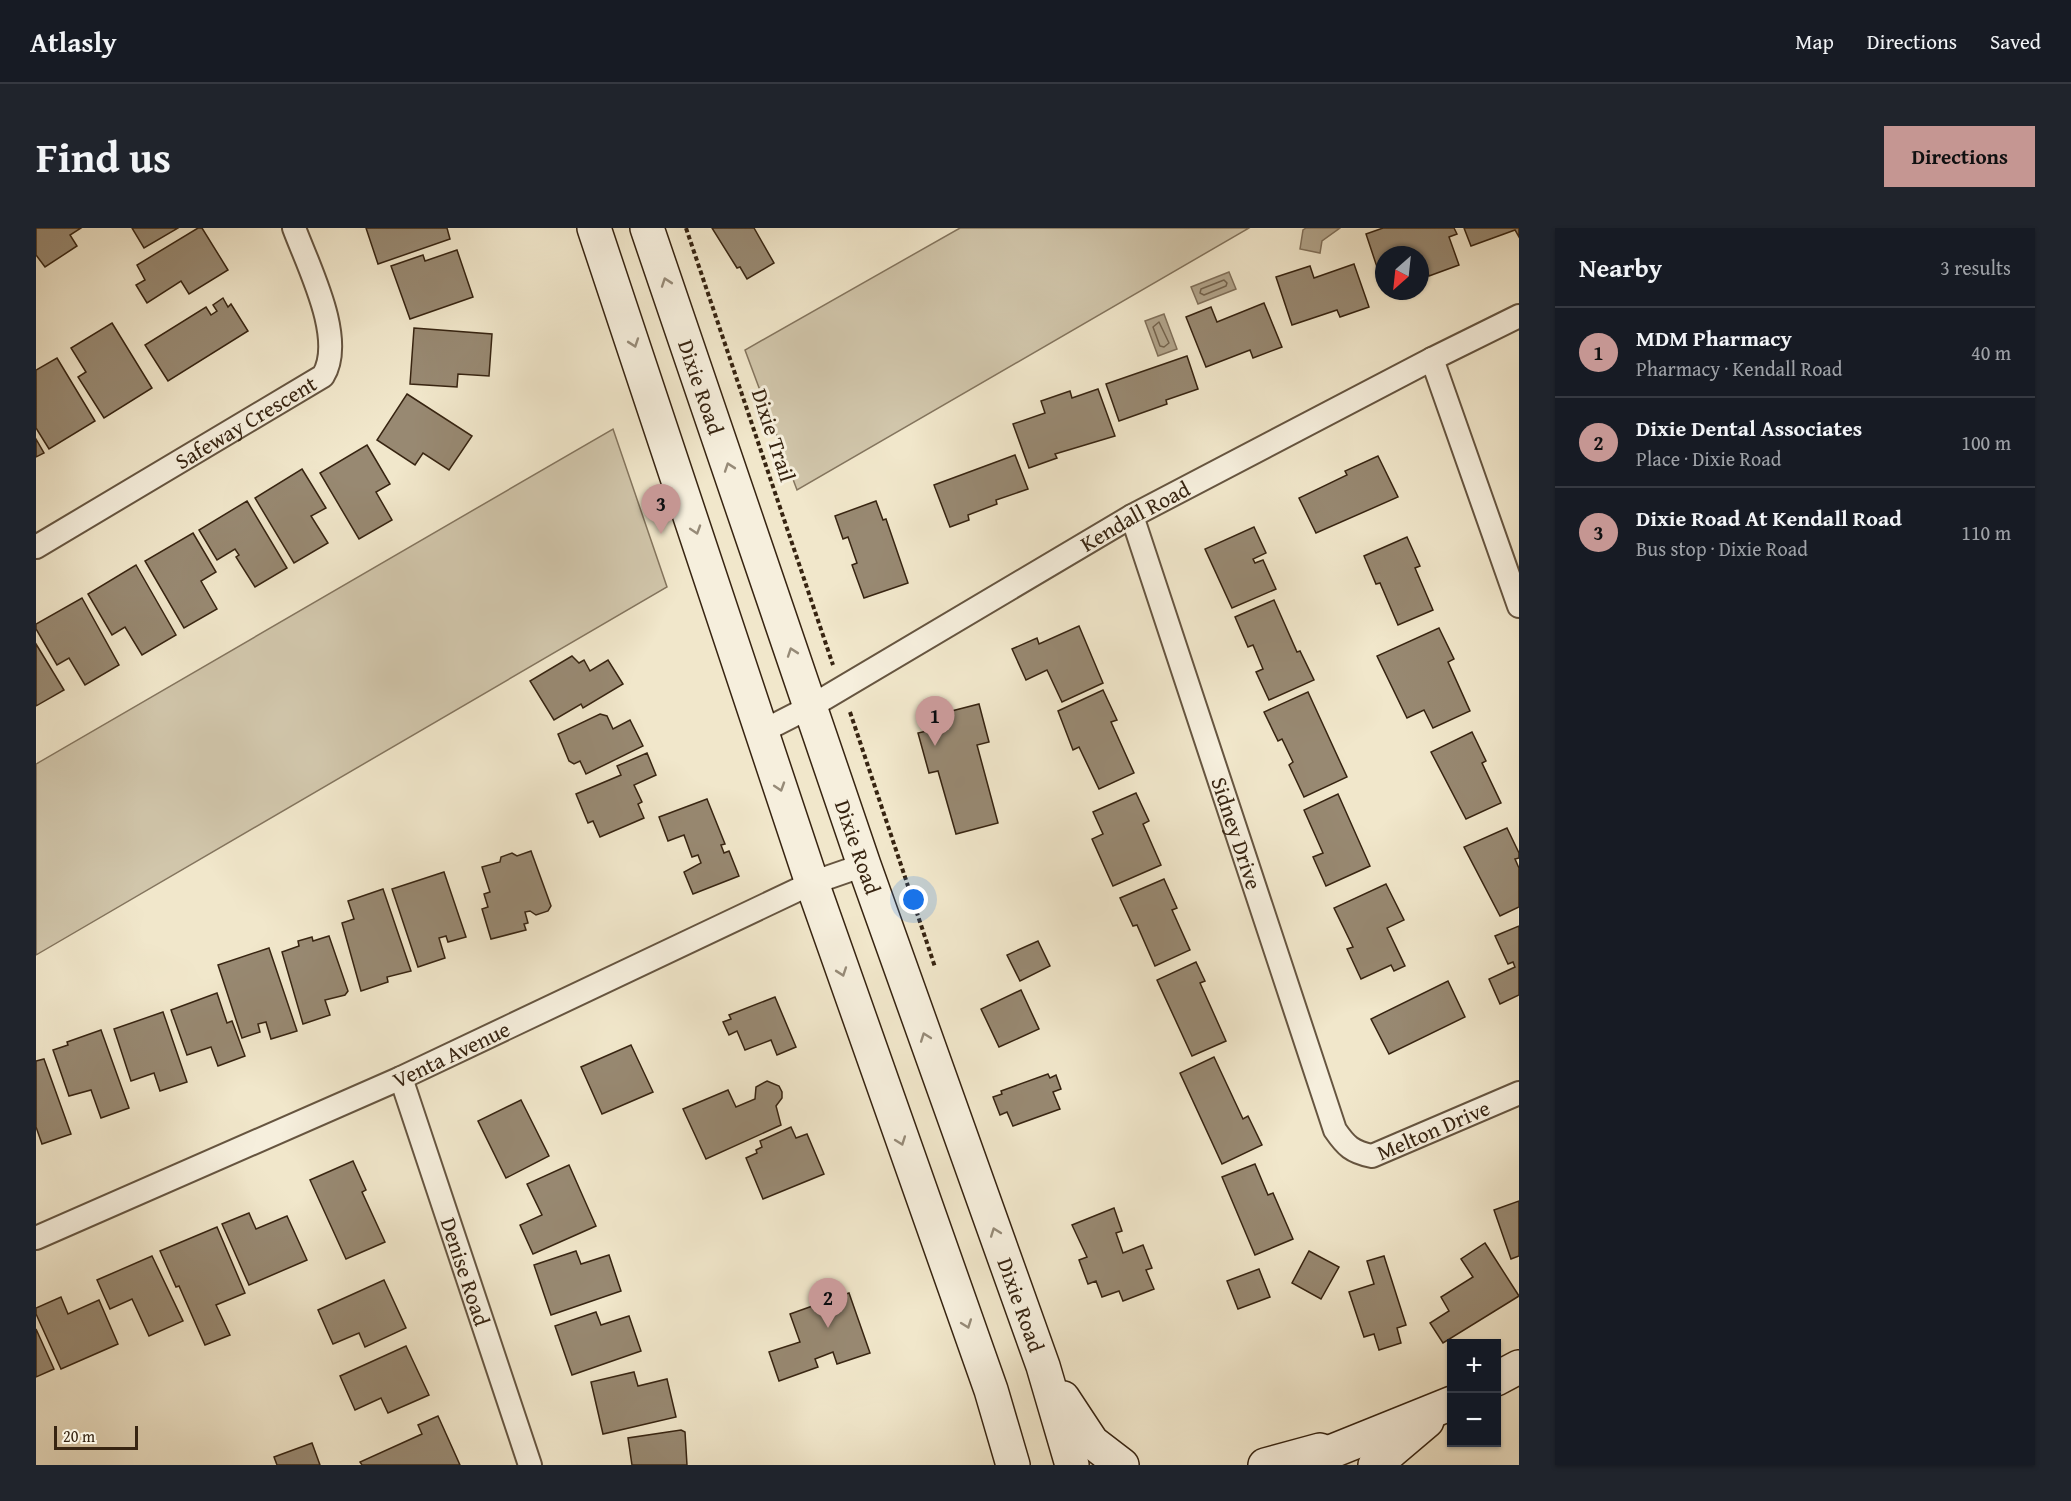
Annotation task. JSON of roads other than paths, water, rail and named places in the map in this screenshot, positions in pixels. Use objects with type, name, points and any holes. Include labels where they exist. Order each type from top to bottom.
[{"type":"main road","points":[[594,228],[812,883],[991,1390],[1013,1465]]},
{"type":"main road","name":"Dixie Road","points":[[647,228],[864,865],[1043,1366],[1072,1465]]},
{"type":"main road","points":[[1043,1366],[1092,1442],[1122,1465]]},
{"type":"main road","points":[[1501,1377],[1519,1366]]},
{"type":"main road","points":[[991,1390],[991,1465]]},
{"type":"main road","points":[[1298,1465],[1350,1442],[1447,1405]]},
{"type":"main road","points":[[1375,1465],[1447,1405]]},
{"type":"main road","points":[[1265,1465],[1350,1442]]},
{"type":"street","name":"Safeway Crescent","points":[[36,547],[323,376],[331,353],[328,325],[294,228]]},
{"type":"street","name":"Kendall Road","points":[[761,732],[810,707],[1132,516],[1519,316]]},
{"type":"street","points":[[1432,359],[1519,606]]},
{"type":"street","name":"Sidney Drive","points":[[1132,516],[1327,1111],[1335,1130],[1347,1147]]},
{"type":"street","name":"Venta Avenue","points":[[36,1239],[401,1078],[812,883],[864,865]]},
{"type":"street","name":"Denise Road","points":[[401,1078],[530,1465]]},
{"type":"street","name":"Melton Drive","points":[[1347,1147],[1355,1153],[1371,1156],[1519,1093]]},
{"type":"water","points":[[1306,228],[1340,228],[1322,241],[1320,253],[1300,249],[1303,230]]},
{"type":"water","points":[[1229,272],[1236,289],[1198,304],[1191,287]]},
{"type":"water","points":[[1164,314],[1177,349],[1158,356],[1145,321]]},
{"type":"place","name":"Dixie Road At Kendall Road","points":[[661,534]]},
{"type":"place","name":"MDM Pharmacy","points":[[935,746]]},
{"type":"place","name":"Dixie Dental Associates","points":[[828,1328]]}]
